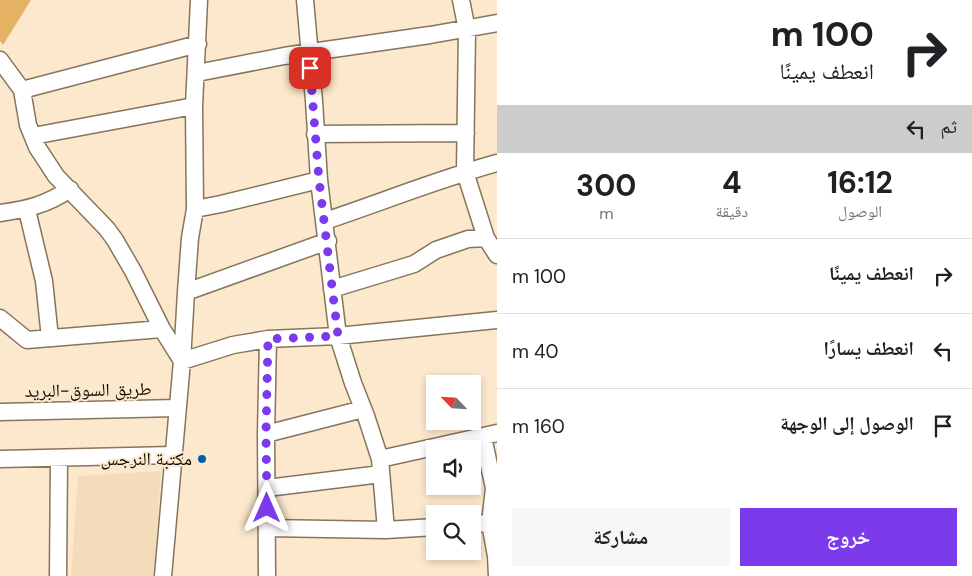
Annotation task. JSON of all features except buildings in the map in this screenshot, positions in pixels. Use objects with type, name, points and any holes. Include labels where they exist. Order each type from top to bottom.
[{"type":"street","points":[[163,576],[182,360],[190,238],[195,209],[194,106],[199,0]]},
{"type":"street","points":[[305,0],[319,180],[328,241],[338,336],[381,467],[386,530]]},
{"type":"street","points":[[461,0],[466,30],[465,172],[486,238],[497,255]]},
{"type":"street","points":[[197,73],[309,52],[497,24]]},
{"type":"street","points":[[22,90],[198,44]]},
{"type":"street","points":[[0,60],[22,90],[28,125],[37,147],[56,176],[107,229],[115,240],[162,329],[182,360]]},
{"type":"street","points":[[33,136],[194,106]]},
{"type":"street","points":[[315,134],[466,133]]},
{"type":"street","points":[[325,220],[380,203],[465,172],[497,163]]},
{"type":"street","points":[[195,209],[319,180]]},
{"type":"street","points":[[0,213],[27,210],[56,198],[70,189]]},
{"type":"street","points":[[27,210],[44,281],[50,338]]},
{"type":"street","points":[[332,290],[414,264],[436,250],[468,239],[486,238]]},
{"type":"street","points":[[186,292],[328,241]]},
{"type":"street","points":[[0,318],[27,340],[162,329]]},
{"type":"street","points":[[182,360],[233,345],[268,339],[338,336],[497,320]]},
{"type":"street","points":[[267,576],[266,434],[268,339]]},
{"type":"street","name":"طريق السوق-البريد","points":[[0,412],[177,408]]},
{"type":"street","points":[[266,434],[363,409]]},
{"type":"street","points":[[266,488],[381,467],[490,435],[495,487],[490,523],[497,556],[497,576]]},
{"type":"street","points":[[0,460],[173,455]]},
{"type":"street","points":[[58,576],[59,458]]},
{"type":"street","points":[[481,524],[490,523]]},
{"type":"street","points":[[267,528],[386,530],[426,528]]},
{"type":"shaded area","points":[[0,0],[31,0],[3,45],[0,41]]},
{"type":"shaded area","points":[[161,471],[154,576],[71,576],[78,476]]},
{"type":"place","name":"مكتبة النرجس","points":[[202,459]]},
{"type":"route","points":[[267,508],[268,339],[338,336],[328,241],[319,180],[310,68]]}]
